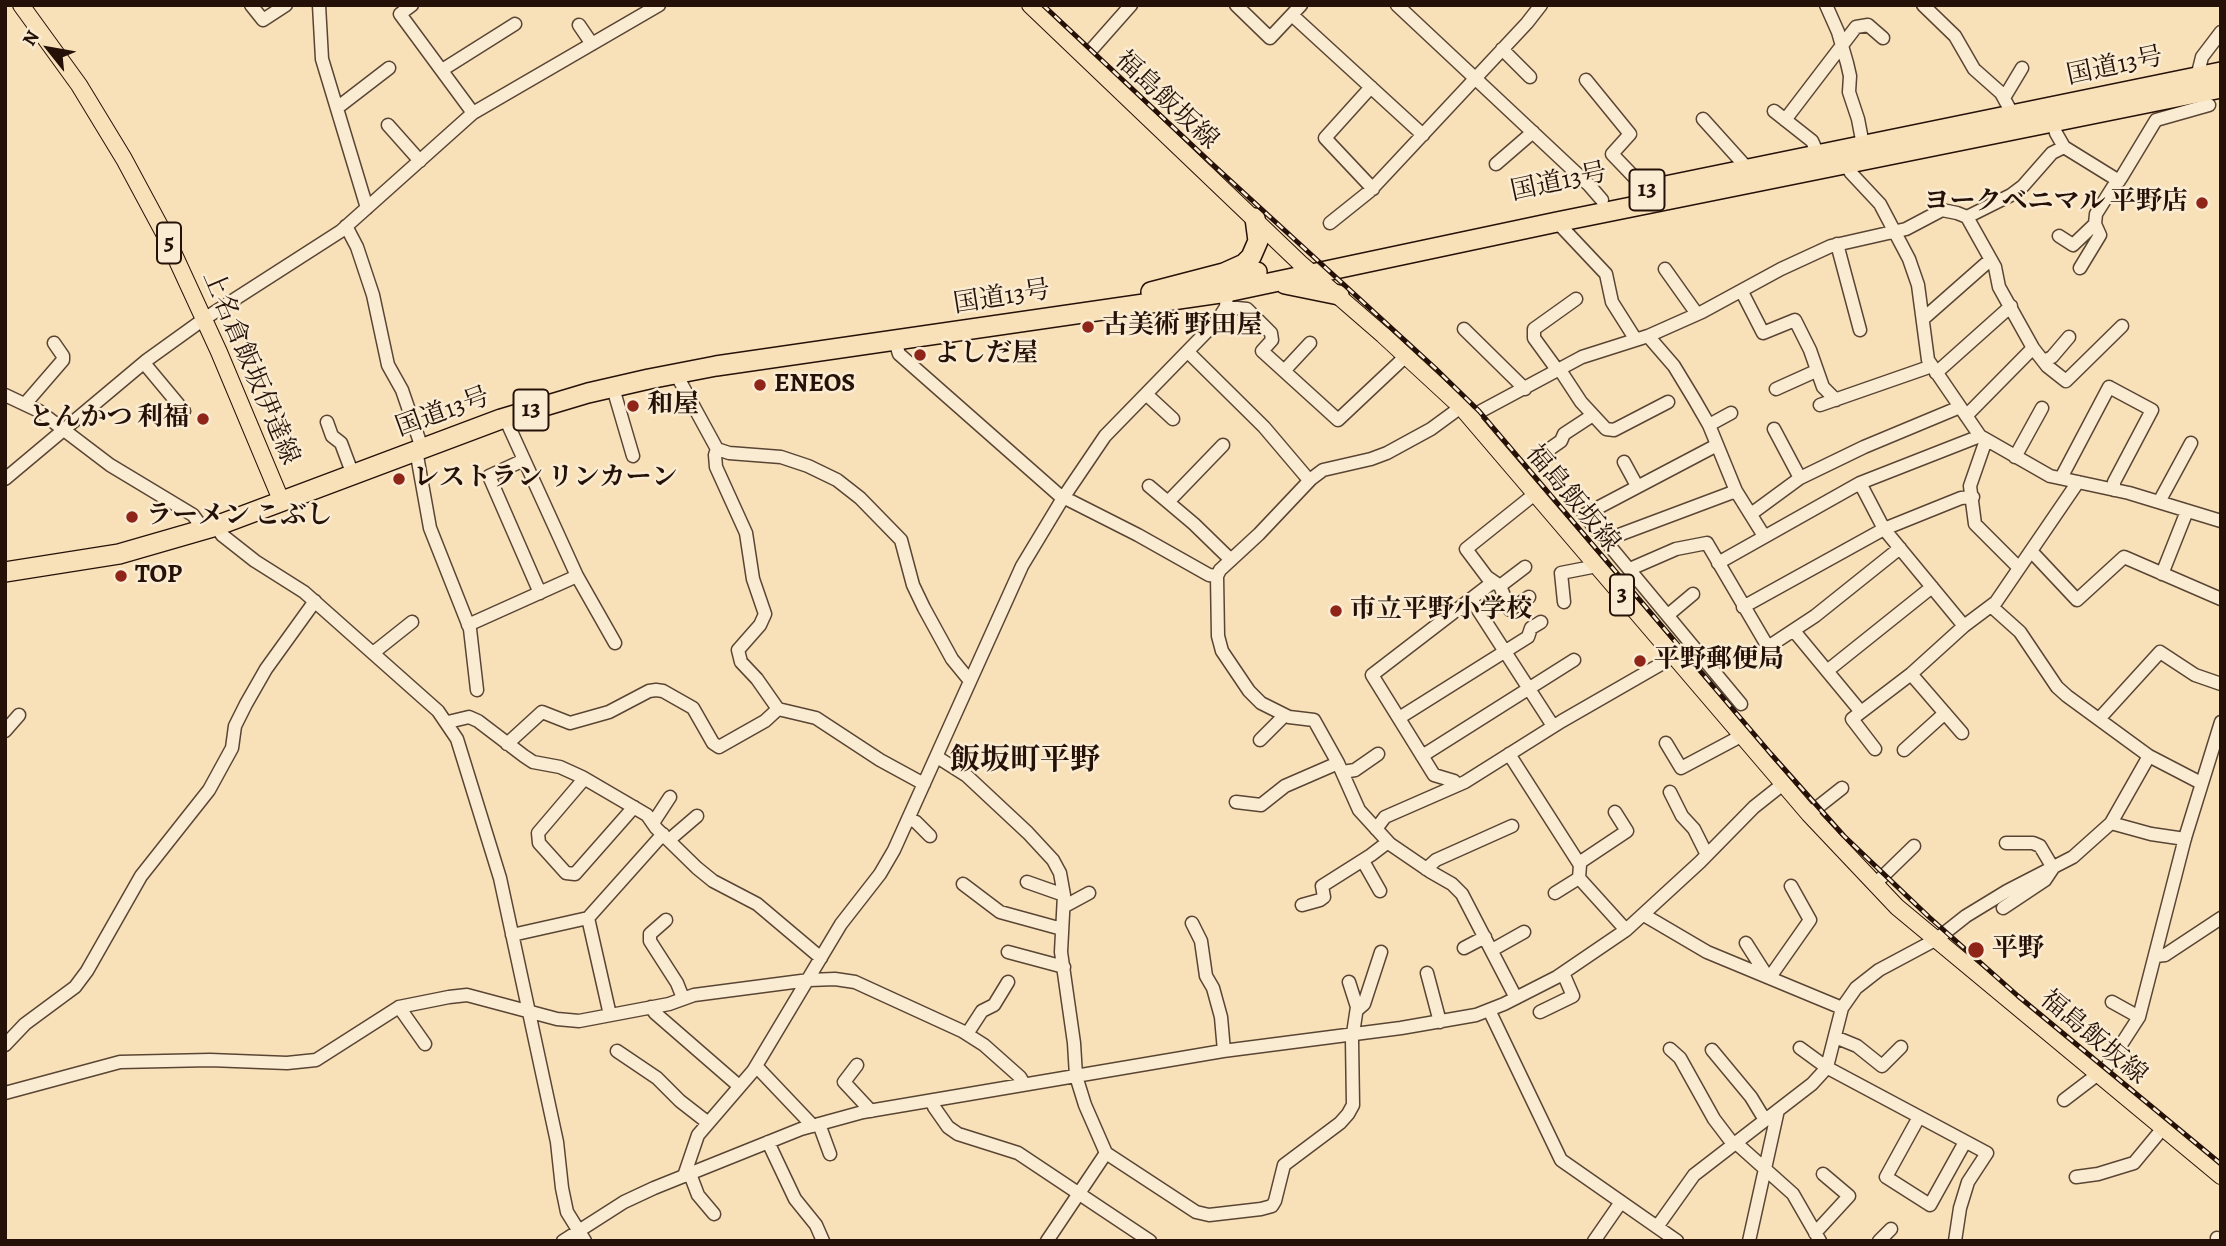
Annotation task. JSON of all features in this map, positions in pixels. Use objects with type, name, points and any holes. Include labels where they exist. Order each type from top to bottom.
[{"type":"highway","name":"国道13号","points":[[2202,91],[2221,72]]},
{"type":"highway","name":"国道13号","points":[[1074,313],[1143,294],[1306,269],[1557,222],[1843,157],[2051,114],[2221,88]]},
{"type":"highway","name":"国道13号","points":[[5,572],[119,554],[210,528],[505,418],[613,388],[676,374],[1074,313],[1226,299],[1306,269],[1319,261],[1818,154],[1843,157],[1863,145],[2008,107],[2051,114]]},
{"type":"highway","points":[[1143,294],[1224,273],[1244,264],[1251,257],[1258,242],[1255,218]]},
{"type":"highway","points":[[1271,282],[1339,295]]},
{"type":"main road","name":"上名倉飯坂伊達線","points":[[21,5],[79,85],[124,159],[167,239],[281,500]]},
{"type":"main road","name":"福島飯坂線","points":[[1030,5],[1306,269],[1339,295],[1466,412],[1783,784],[1875,884],[1920,927],[2221,1176]]},
{"type":"street","points":[[251,5],[263,20],[286,5]]},
{"type":"street","points":[[319,5],[321,59],[367,208]]},
{"type":"street","points":[[412,5],[400,14],[473,113]]},
{"type":"street","points":[[5,479],[144,363],[204,319],[314,250],[346,226],[473,113],[659,5]]},
{"type":"street","points":[[1085,57],[1131,5]]},
{"type":"street","points":[[1236,5],[1270,38],[1297,10],[1371,87],[1423,135]]},
{"type":"street","points":[[1398,5],[1602,200]]},
{"type":"street","points":[[1330,223],[1373,188],[1541,5]]},
{"type":"street","points":[[1826,5],[1850,76],[1849,92],[1863,145]]},
{"type":"street","points":[[1923,5],[1955,36],[1974,69],[2001,93],[2008,107]]},
{"type":"street","points":[[442,71],[514,24]]},
{"type":"street","points":[[579,25],[592,44]]},
{"type":"street","points":[[1818,154],[1812,141],[1779,116],[1856,27],[1868,25],[1883,38]]},
{"type":"street","points":[[2221,32],[2203,57],[2202,91],[2221,114]]},
{"type":"street","points":[[1502,49],[1530,76]]},
{"type":"street","points":[[337,108],[389,68]]},
{"type":"street","points":[[2008,107],[2022,68]]},
{"type":"street","points":[[1586,80],[1630,134],[1612,154],[1635,178],[1643,191]]},
{"type":"street","points":[[1371,87],[1325,138],[1373,188]]},
{"type":"street","points":[[2080,268],[2100,235],[2095,224],[2096,214],[2156,120],[2202,91]]},
{"type":"street","points":[[2051,114],[2056,133],[2064,147],[2119,181]]},
{"type":"street","points":[[1703,119],[1748,169]]},
{"type":"street","points":[[388,125],[419,161]]},
{"type":"street","points":[[1496,164],[1533,132]]},
{"type":"street","points":[[1967,217],[2011,195],[2023,186],[2052,153],[2064,147]]},
{"type":"street","points":[[1843,157],[1850,173],[1880,204],[1918,285],[1928,360],[1983,438],[2044,474],[2113,490],[2221,521]]},
{"type":"street","points":[[1516,998],[1466,900],[1457,888],[1388,842],[1359,810],[1340,767],[1314,720],[1285,715],[1261,703],[1249,691],[1222,651],[1217,636],[1216,576],[1323,470],[1387,453],[1466,412],[1525,389],[1582,357],[1642,338],[1697,314],[1781,269],[1837,244],[1906,229],[1942,210],[1967,217],[1995,267],[1998,287],[2033,348],[2047,366],[2066,381],[2122,326]]},
{"type":"street","points":[[1557,222],[1606,274],[1612,302],[1642,338],[1674,366],[1709,425],[1736,491],[1764,536]]},
{"type":"street","points":[[2059,236],[2073,244],[2095,224]]},
{"type":"street","points":[[346,226],[357,247],[373,295],[388,365],[402,390],[419,449],[422,492],[430,528],[468,625],[475,657],[477,690]]},
{"type":"street","points":[[1837,244],[1860,330]]},
{"type":"street","points":[[1923,319],[1990,260]]},
{"type":"street","points":[[1665,270],[1697,314]]},
{"type":"street","points":[[1742,292],[1763,333],[1795,320],[1810,350],[1823,387],[1836,400]]},
{"type":"street","points":[[714,1214],[698,1195],[687,1175],[698,1135],[756,1066],[841,924],[880,874],[925,785],[1023,566],[1063,498],[1105,436],[1217,321],[1226,299],[1247,309],[1272,333],[1272,340],[1262,351],[1338,420],[1406,356]]},
{"type":"street","points":[[1576,299],[1534,329],[1534,338],[1581,402],[1606,429],[1614,430],[1668,402]]},
{"type":"street","points":[[1820,405],[1934,370],[2011,306]]},
{"type":"street","points":[[1464,329],[1525,389]]},
{"type":"street","points":[[2044,361],[2052,357],[2068,337]]},
{"type":"street","points":[[895,341],[899,354],[1063,498],[1138,534],[1209,575],[1216,576]]},
{"type":"street","points":[[25,404],[62,360],[63,356],[54,343]]},
{"type":"street","points":[[1284,370],[1310,343]]},
{"type":"street","points":[[1751,514],[1800,478],[1864,447],[1963,412],[2033,348]]},
{"type":"street","points":[[1188,352],[1264,427],[1310,480]]},
{"type":"street","points":[[144,363],[184,411]]},
{"type":"street","points":[[1776,389],[1816,372]]},
{"type":"street","points":[[676,374],[717,449],[729,453],[781,457],[837,480],[860,498],[901,540],[913,584],[924,608],[953,659],[970,681]]},
{"type":"street","points":[[2061,478],[2109,387],[2152,410],[2113,482],[2113,490]]},
{"type":"street","points":[[613,388],[633,456]]},
{"type":"street","points":[[1146,394],[1172,419]]},
{"type":"street","points":[[5,395],[39,411],[110,465],[193,515],[255,561],[304,592],[447,722],[457,739],[500,878],[557,1142],[567,1212],[581,1236]]},
{"type":"street","points":[[2015,457],[2042,408]]},
{"type":"street","points":[[1709,425],[1731,413]]},
{"type":"street","points":[[1551,448],[1561,441],[1564,434],[1593,415]]},
{"type":"street","points":[[505,418],[577,576],[615,643]]},
{"type":"street","points":[[327,422],[332,436],[341,443],[353,475]]},
{"type":"street","points":[[1774,429],[1800,478]]},
{"type":"street","points":[[1718,563],[1860,483],[1983,438]]},
{"type":"street","points":[[1983,438],[1971,481],[1975,524],[2019,568]]},
{"type":"street","points":[[2158,502],[2192,443]]},
{"type":"street","points":[[1168,502],[1223,445]]},
{"type":"street","points":[[1717,445],[1584,515],[1741,704]]},
{"type":"street","points":[[717,449],[715,455],[718,475],[746,533],[753,579],[765,614],[737,655],[778,709],[816,719],[925,785]]},
{"type":"street","points":[[524,460],[489,476],[540,593]]},
{"type":"street","points":[[1624,462],[1637,486]]},
{"type":"street","points":[[1875,749],[1852,719],[1911,674],[1964,625],[1991,606],[2078,482]]},
{"type":"street","points":[[1860,483],[1884,528],[1964,625]]},
{"type":"street","points":[[1149,486],[1231,560]]},
{"type":"street","points":[[1607,542],[1616,536],[1736,491]]},
{"type":"street","points":[[1529,597],[1510,610],[1496,584],[1473,561],[1466,549],[1536,494]]},
{"type":"street","points":[[1743,607],[1884,528],[1961,498],[1973,497]]},
{"type":"street","points":[[2162,574],[2188,511]]},
{"type":"street","points":[[1630,569],[1676,548],[1707,542],[1768,647],[1794,631],[1900,548]]},
{"type":"street","points":[[2031,551],[2077,600],[2124,557],[2221,599]]},
{"type":"street","points":[[1564,602],[1561,573],[1597,566]]},
{"type":"street","points":[[1458,785],[1454,781],[1434,775],[1372,674],[1471,599],[1525,568]]},
{"type":"street","points":[[468,625],[577,576]]},
{"type":"street","points":[[1828,671],[1932,587]]},
{"type":"street","points":[[1668,615],[1693,594]]},
{"type":"street","points":[[1471,599],[1553,726]]},
{"type":"street","points":[[5,1045],[24,1024],[75,987],[87,971],[141,876],[209,790],[232,748],[235,726],[253,692],[281,646],[314,601]]},
{"type":"street","points":[[1991,606],[2020,632],[2057,687],[2150,756],[2202,783]]},
{"type":"street","points":[[373,653],[412,622]]},
{"type":"street","points":[[1399,718],[1528,637],[1531,628],[1541,622]]},
{"type":"street","points":[[1794,631],[1861,712]]},
{"type":"street","points":[[2099,719],[2160,652],[2195,675],[2221,684]]},
{"type":"street","points":[[1376,829],[1385,817],[1458,785],[1553,726],[1675,656]]},
{"type":"street","points":[[1422,756],[1574,660]]},
{"type":"street","points":[[1911,674],[1962,733]]},
{"type":"street","points":[[507,744],[542,712],[570,723],[609,712],[656,690],[690,705],[713,743],[719,747],[765,721],[778,709]]},
{"type":"street","points":[[1904,750],[1945,713]]},
{"type":"street","points":[[1260,740],[1285,715]]},
{"type":"street","points":[[5,731],[19,716]]},
{"type":"street","points":[[447,722],[469,717],[533,762],[560,767],[647,815],[666,837],[713,881],[757,904],[821,958]]},
{"type":"street","points":[[2064,1100],[2106,1068],[2139,1017],[2185,839],[2221,722]]},
{"type":"street","points":[[1667,743],[1681,768],[1743,735]]},
{"type":"street","points":[[1236,802],[1261,805],[1285,786],[1340,767],[1355,770],[1378,754]]},
{"type":"street","points":[[1509,754],[1579,863],[1579,878],[1626,930]]},
{"type":"street","points":[[1657,1227],[1694,1175],[1812,1084],[1826,1067],[1842,1008],[1856,988],[1902,956],[1937,939],[1966,916],[2073,857],[2111,823],[2150,756]]},
{"type":"street","points":[[937,757],[967,776],[1047,853],[1060,873],[1065,900],[1061,952],[1076,1076],[1084,1105],[1106,1153],[1196,1212],[1209,1215],[1272,1206],[1283,1165],[1340,1123],[1353,1105],[1353,1034],[1357,1010],[1349,982]]},
{"type":"street","points":[[584,779],[538,833],[539,843],[566,873],[575,874],[634,807]]},
{"type":"street","points":[[562,1241],[581,1236],[624,1202],[687,1175],[816,1125],[872,1111],[1224,1051],[1476,1015],[1563,973],[1626,930],[1754,807],[1783,784]]},
{"type":"street","points":[[1809,814],[1842,788]]},
{"type":"street","points":[[1670,792],[1707,855]]},
{"type":"street","points":[[653,823],[670,797]]},
{"type":"street","points":[[1579,863],[1627,831],[1615,813]]},
{"type":"street","points":[[512,935],[587,918],[666,837],[697,816]]},
{"type":"street","points":[[908,818],[930,836]]},
{"type":"street","points":[[2111,823],[2151,834],[2185,839]]},
{"type":"street","points":[[1426,869],[1436,860],[1512,826]]},
{"type":"street","points":[[1303,905],[1320,900],[1324,897],[1322,886],[1388,842]]},
{"type":"street","points":[[2006,843],[2033,843],[2040,846],[2053,867]]},
{"type":"street","points":[[1875,884],[1914,846]]},
{"type":"street","points":[[1363,860],[1380,891]]},
{"type":"street","points":[[2003,908],[2045,880],[2053,867]]},
{"type":"street","points":[[1555,893],[1579,878]]},
{"type":"street","points":[[1027,882],[1065,900],[1088,893]]},
{"type":"street","points":[[963,884],[1000,912],[1062,929]]},
{"type":"street","points":[[1768,977],[1810,920],[1791,886]]},
{"type":"street","points":[[1644,915],[1707,953],[1842,1008]]},
{"type":"street","points":[[587,918],[610,1015]]},
{"type":"street","points":[[2156,956],[2165,955],[2221,918]]},
{"type":"street","points":[[666,920],[650,934],[650,941],[677,983],[683,998]]},
{"type":"street","points":[[1192,923],[1201,941],[1206,976],[1213,988],[1222,1017],[1224,1051]]},
{"type":"street","points":[[1492,950],[1524,932]]},
{"type":"street","points":[[1464,948],[1485,937]]},
{"type":"street","points":[[1746,943],[1768,977]]},
{"type":"street","points":[[1008,952],[1064,967]]},
{"type":"street","points":[[1357,1010],[1363,1004],[1381,952]]},
{"type":"street","points":[[1540,1012],[1573,996],[1563,973]]},
{"type":"street","points":[[1427,974],[1440,1022]]},
{"type":"street","points":[[5,1093],[120,1062],[316,1060],[399,1007],[467,995],[531,1013],[579,1021],[668,1004],[694,995],[835,979],[855,982],[967,1034],[992,1052],[1020,1077],[1024,1084]]},
{"type":"street","points":[[967,1034],[982,1011],[994,1005],[1008,982]]},
{"type":"street","points":[[2112,1002],[2139,1017]]},
{"type":"street","points":[[399,1007],[425,1044]]},
{"type":"street","points":[[651,1007],[739,1086]]},
{"type":"street","points":[[1489,1010],[1561,1160],[1677,1241]]},
{"type":"street","points":[[1835,1037],[1857,1046],[1882,1066],[1902,1047]]},
{"type":"street","points":[[1800,1048],[1826,1067],[1987,1153],[1968,1182],[1955,1241]]},
{"type":"street","points":[[1670,1049],[1680,1058],[1714,1119],[1734,1144],[1793,1194],[1817,1237],[1849,1196],[1824,1174]]},
{"type":"street","points":[[1712,1050],[1751,1097],[1765,1120]]},
{"type":"street","points":[[617,1051],[657,1078],[707,1122]]},
{"type":"street","points":[[857,1065],[844,1082],[872,1111]]},
{"type":"street","points":[[756,1066],[816,1125],[830,1154]]},
{"type":"street","points":[[933,1100],[934,1107],[948,1128],[1018,1153],[1150,1241]]},
{"type":"street","points":[[1749,1241],[1778,1110]]},
{"type":"street","points":[[1919,1117],[1886,1177],[1930,1205],[1965,1142]]},
{"type":"street","points":[[2076,1177],[2098,1174],[2134,1163],[2163,1128]]},
{"type":"street","points":[[768,1142],[795,1199],[816,1225],[823,1241]]},
{"type":"street","points":[[1047,1241],[1106,1153]]},
{"type":"street","points":[[1594,1241],[1620,1202]]},
{"type":"street","points":[[1879,1241],[1891,1230]]},
{"type":"railway","points":[[1043,5],[1479,411],[1844,836],[2018,996],[2221,1164]]},
{"type":"place","name":"ヨークベニマル 平野店","points":[[2202,203]]},
{"type":"place","name":"古美術 野田屋","points":[[1088,327]]},
{"type":"place","name":"よしだ屋","points":[[920,355]]},
{"type":"place","name":"ENEOS","points":[[760,385]]},
{"type":"place","name":"和屋","points":[[633,406]]},
{"type":"place","name":"とんかつ 利福","points":[[203,419]]},
{"type":"place","name":"レストラン リンカーン","points":[[399,479]]},
{"type":"place","name":"ラーメン こぶし","points":[[132,517]]},
{"type":"place","name":"TOP","points":[[121,576]]},
{"type":"place","name":"市立平野小学校","points":[[1336,611]]},
{"type":"place","name":"平野郵便局","points":[[1640,661]]},
{"type":"place","name":"平野","points":[[1976,950]]},
{"type":"district","name":"飯坂町平野","points":[[1025,762]]}]
